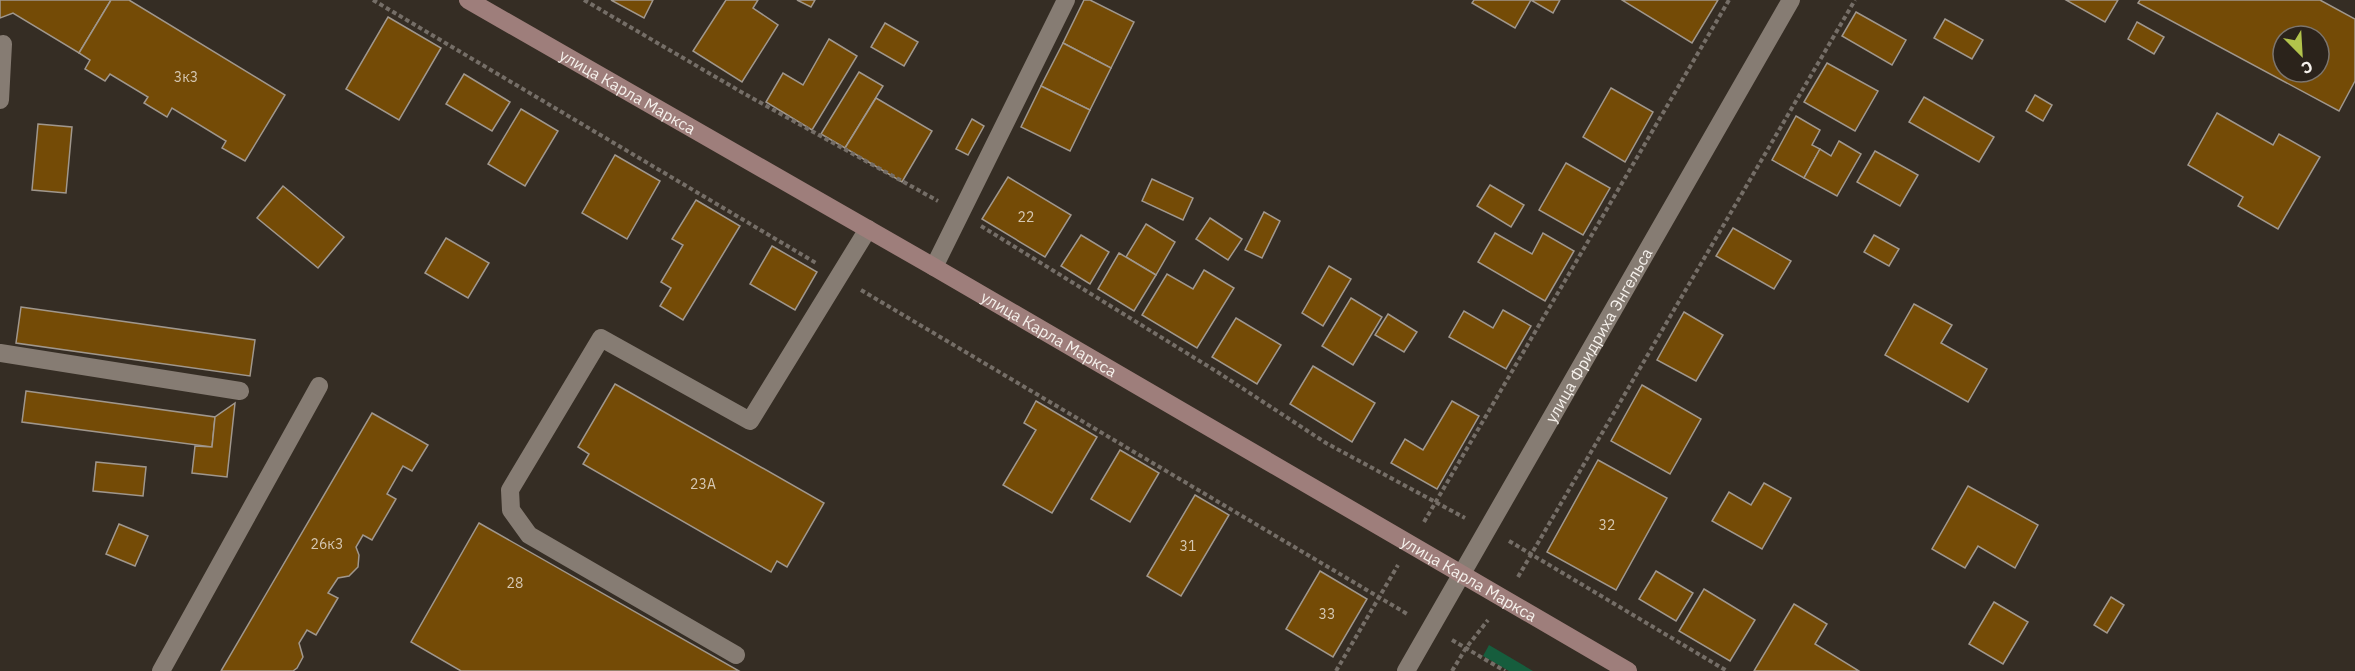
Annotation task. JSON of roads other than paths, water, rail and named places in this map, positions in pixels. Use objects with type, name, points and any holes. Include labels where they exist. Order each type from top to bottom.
[{"type":"main road","name":"улица Карла Маркса","points":[[468,0],[934,267],[1628,671]]},
{"type":"street","points":[[934,267],[1066,0]]},
{"type":"street","name":"улица Фридриха Энгельса","points":[[1406,671],[1791,0]]},
{"type":"street","points":[[0,100],[3,44]]},
{"type":"street","points":[[736,655],[529,535],[511,510],[510,490],[601,338],[750,421],[868,230]]},
{"type":"street","points":[[0,353],[240,391]]},
{"type":"street","points":[[161,671],[319,386]]}]
